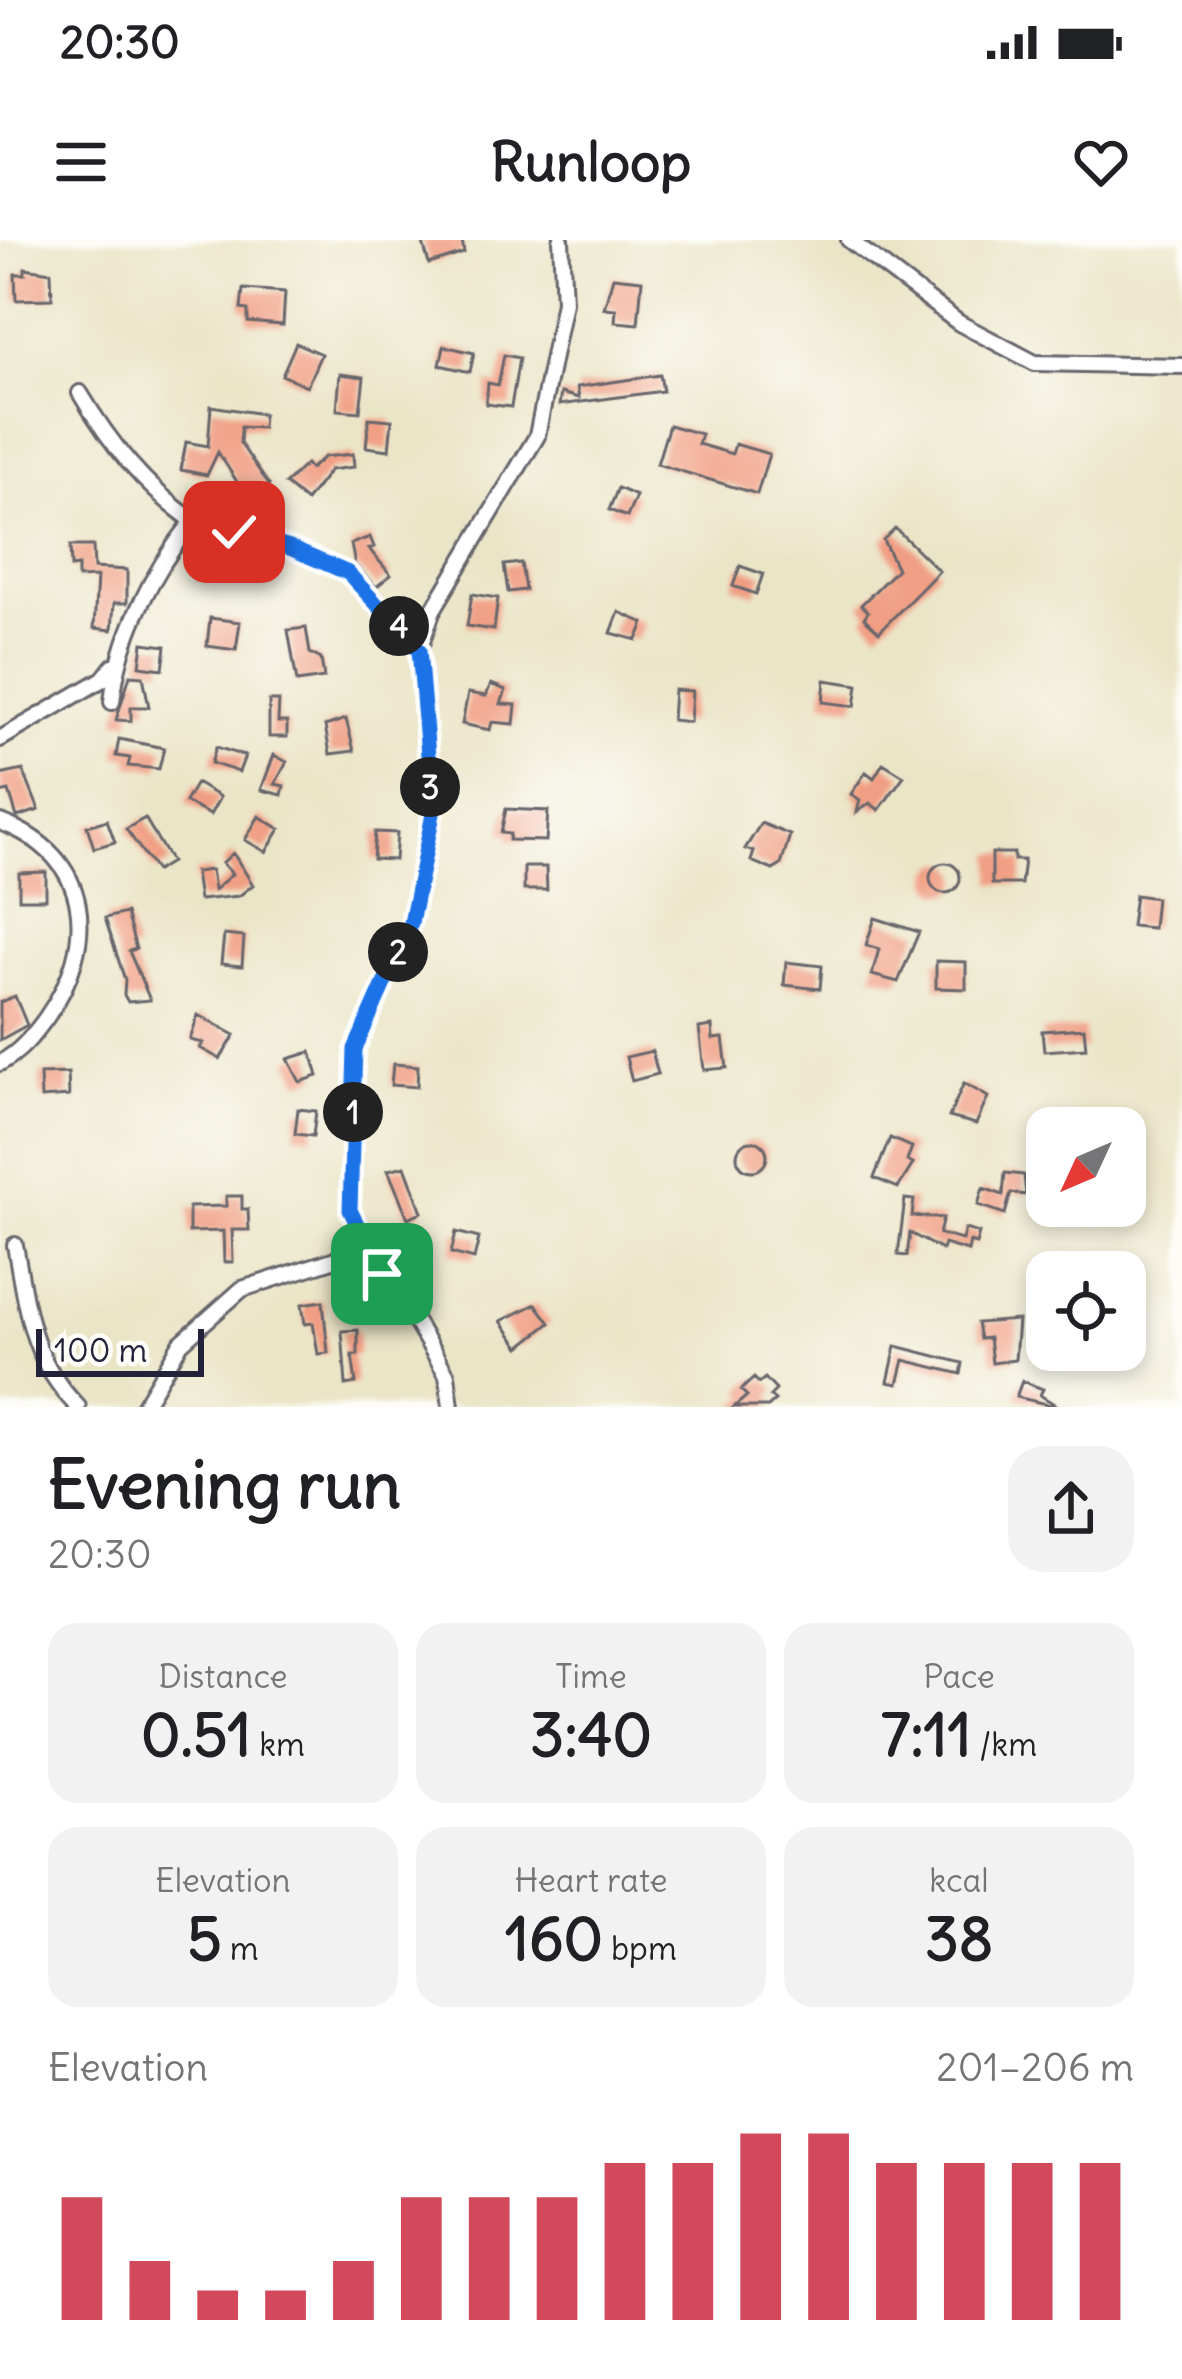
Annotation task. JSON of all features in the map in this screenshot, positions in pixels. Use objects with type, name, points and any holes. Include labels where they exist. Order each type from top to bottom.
[{"type":"street","points":[[452,1407],[447,1376],[350,1210],[355,1049],[411,923],[433,814],[419,650],[434,610],[537,436],[564,302],[562,240]]},
{"type":"street","points":[[849,240],[959,323],[1035,363],[1182,366]]},
{"type":"street","points":[[80,393],[126,464],[193,521],[290,548],[348,573],[419,650]]},
{"type":"street","points":[[0,739],[103,679],[116,662],[157,566],[193,521]]},
{"type":"street","points":[[112,702],[116,662]]},
{"type":"street","points":[[0,822],[26,832],[53,852],[81,920],[81,952],[60,999],[29,1041],[0,1063]]},
{"type":"street","points":[[15,1245],[33,1339],[48,1377],[78,1407]]},
{"type":"street","points":[[143,1407],[181,1343],[242,1289],[370,1248]]},
{"type":"building","points":[[422,240],[462,240],[464,253],[429,264]]},
{"type":"building","points":[[25,268],[51,272],[52,299],[16,300],[15,274],[25,274]]},
{"type":"building","points":[[613,277],[642,280],[638,324],[615,322],[616,309],[604,308]]},
{"type":"building","points":[[243,289],[285,292],[283,325],[248,322],[248,310],[241,309]]},
{"type":"building","points":[[296,343],[321,354],[307,386],[282,375]]},
{"type":"building","points":[[444,346],[474,353],[470,372],[440,365]]},
{"type":"building","points":[[504,355],[519,358],[511,407],[486,404],[488,383],[498,385]]},
{"type":"building","points":[[340,374],[364,377],[360,412],[337,410]]},
{"type":"building","points":[[660,375],[663,391],[559,405],[561,393],[579,398],[577,387]]},
{"type":"building","points":[[211,406],[263,414],[262,428],[241,427],[240,443],[269,485],[248,499],[218,452],[207,475],[181,470],[186,442],[208,446]]},
{"type":"building","points":[[369,418],[392,420],[389,450],[366,447]]},
{"type":"building","points":[[669,425],[701,434],[698,444],[732,454],[735,444],[769,454],[757,494],[657,464]]},
{"type":"building","points":[[353,454],[354,467],[330,470],[306,501],[285,484],[306,464],[310,469],[324,457]]},
{"type":"building","points":[[618,488],[636,496],[627,517],[609,510]]},
{"type":"building","points":[[895,528],[939,571],[879,632],[864,618],[868,612],[861,605],[897,569],[883,540]]},
{"type":"building","points":[[370,537],[374,547],[369,549],[391,575],[376,587],[355,565],[351,544]]},
{"type":"building","points":[[70,546],[93,546],[94,568],[127,570],[127,603],[114,603],[112,630],[94,628],[97,577],[78,578],[78,566],[71,567]]},
{"type":"building","points":[[521,563],[525,590],[508,592],[504,565]]},
{"type":"building","points":[[740,566],[763,574],[756,594],[733,586]]},
{"type":"building","points":[[472,594],[498,598],[494,630],[467,626]]},
{"type":"building","points":[[619,612],[644,623],[637,640],[611,633]]},
{"type":"building","points":[[210,618],[240,622],[236,650],[207,646]]},
{"type":"building","points":[[306,628],[310,653],[321,659],[324,678],[297,682],[288,630]]},
{"type":"building","points":[[143,643],[166,646],[163,669],[140,666]]},
{"type":"building","points":[[130,675],[143,676],[149,707],[131,707],[131,721],[116,720]]},
{"type":"building","points":[[825,680],[858,685],[855,706],[823,702]]},
{"type":"building","points":[[491,684],[506,690],[501,704],[516,705],[514,724],[492,722],[490,730],[462,724],[468,693],[486,696]]},
{"type":"building","points":[[674,690],[692,691],[690,722],[672,720]]},
{"type":"building","points":[[269,701],[279,701],[278,722],[287,722],[287,737],[269,737]]},
{"type":"building","points":[[346,719],[354,751],[330,754],[325,726]]},
{"type":"building","points":[[119,739],[164,748],[159,769],[128,766],[130,758],[116,756]]},
{"type":"building","points":[[216,747],[245,756],[239,772],[211,763]]},
{"type":"building","points":[[274,755],[287,762],[275,784],[284,786],[282,795],[261,790]]},
{"type":"building","points":[[883,763],[904,776],[879,810],[870,803],[857,812],[860,800],[851,794],[866,772],[874,778]]},
{"type":"building","points":[[23,770],[39,810],[17,817],[9,791],[0,793],[0,775]]},
{"type":"building","points":[[196,783],[220,797],[210,815],[185,802]]},
{"type":"building","points":[[506,809],[548,811],[546,841],[509,840],[510,834],[501,833]]},
{"type":"building","points":[[259,816],[280,829],[266,852],[245,840]]},
{"type":"building","points":[[145,818],[171,862],[156,871],[126,829]]},
{"type":"building","points":[[107,820],[115,842],[94,848],[87,826]]},
{"type":"building","points":[[761,823],[790,835],[781,865],[773,870],[751,861],[754,852],[745,849]]},
{"type":"building","points":[[375,832],[397,833],[395,860],[373,859]]},
{"type":"building","points":[[233,853],[253,885],[239,896],[199,900],[195,872],[211,870],[214,890],[232,874],[222,863]]},
{"type":"building","points":[[992,853],[1014,853],[1014,860],[1024,860],[1021,884],[992,884]]},
{"type":"building","points":[[945,863],[956,867],[960,878],[956,889],[945,893],[934,889],[930,878],[934,867]]},
{"type":"building","points":[[524,867],[546,867],[547,890],[524,890]]},
{"type":"building","points":[[46,872],[46,899],[19,899],[19,873]]},
{"type":"building","points":[[1135,895],[1156,898],[1153,928],[1131,926]]},
{"type":"building","points":[[126,913],[136,949],[129,951],[150,1000],[128,1002],[124,995],[125,980],[105,918]]},
{"type":"building","points":[[875,918],[919,932],[898,982],[872,975],[879,949],[866,945]]},
{"type":"building","points":[[224,935],[244,937],[242,966],[221,964]]},
{"type":"building","points":[[936,961],[966,962],[966,989],[936,988]]},
{"type":"building","points":[[786,962],[822,966],[820,989],[784,985]]},
{"type":"building","points":[[15,996],[27,1025],[0,1040],[0,1002]]},
{"type":"building","points":[[198,1015],[235,1035],[220,1059],[200,1048],[203,1043],[190,1040]]},
{"type":"building","points":[[712,1026],[713,1039],[723,1038],[727,1068],[704,1070],[699,1028]]},
{"type":"building","points":[[1084,1028],[1086,1048],[1044,1051],[1042,1031]]},
{"type":"building","points":[[652,1051],[658,1074],[632,1081],[626,1057]]},
{"type":"building","points":[[311,1052],[318,1076],[300,1082],[288,1059]]},
{"type":"building","points":[[393,1064],[418,1066],[417,1087],[391,1085]]},
{"type":"building","points":[[68,1073],[69,1096],[41,1098],[40,1074]]},
{"type":"building","points":[[964,1083],[988,1097],[976,1124],[949,1117]]},
{"type":"building","points":[[298,1109],[316,1111],[313,1136],[295,1134]]},
{"type":"building","points":[[890,1138],[912,1147],[907,1161],[913,1164],[898,1188],[874,1178]]},
{"type":"building","points":[[752,1141],[763,1145],[767,1156],[763,1167],[752,1171],[741,1167],[737,1156],[741,1145]]},
{"type":"building","points":[[405,1166],[422,1212],[408,1218],[388,1170]]},
{"type":"building","points":[[1005,1173],[1024,1175],[1026,1195],[1011,1193],[1005,1214],[978,1205],[983,1188],[1003,1195]]},
{"type":"building","points":[[226,1196],[242,1196],[242,1209],[248,1209],[249,1230],[232,1230],[233,1262],[224,1262],[223,1231],[189,1232],[189,1207],[226,1206]]},
{"type":"building","points":[[905,1199],[914,1200],[912,1216],[943,1218],[939,1234],[962,1240],[965,1229],[979,1233],[976,1244],[970,1242],[968,1251],[944,1244],[942,1250],[910,1233],[907,1256],[898,1255]]},
{"type":"building","points":[[456,1232],[479,1238],[474,1259],[451,1253]]},
{"type":"building","points":[[323,1301],[328,1353],[318,1354],[313,1323],[305,1324],[302,1304]]},
{"type":"building","points":[[536,1304],[550,1323],[520,1347],[501,1321]]},
{"type":"building","points":[[1018,1320],[1015,1360],[992,1363],[989,1338],[980,1339],[977,1323]]},
{"type":"building","points":[[358,1330],[358,1355],[352,1355],[356,1383],[346,1385],[342,1331]]},
{"type":"building","points":[[896,1346],[963,1363],[961,1374],[904,1360],[898,1384],[888,1382]]},
{"type":"building","points":[[754,1378],[759,1383],[765,1378],[776,1390],[770,1396],[775,1401],[768,1407],[734,1407],[747,1396],[741,1390]]},
{"type":"building","points":[[1022,1381],[1043,1389],[1040,1395],[1059,1407],[1016,1397]]},
{"type":"route","points":[[234,532],[290,548],[348,573],[419,650],[433,814],[411,923],[355,1049],[350,1210],[382,1274]]}]
